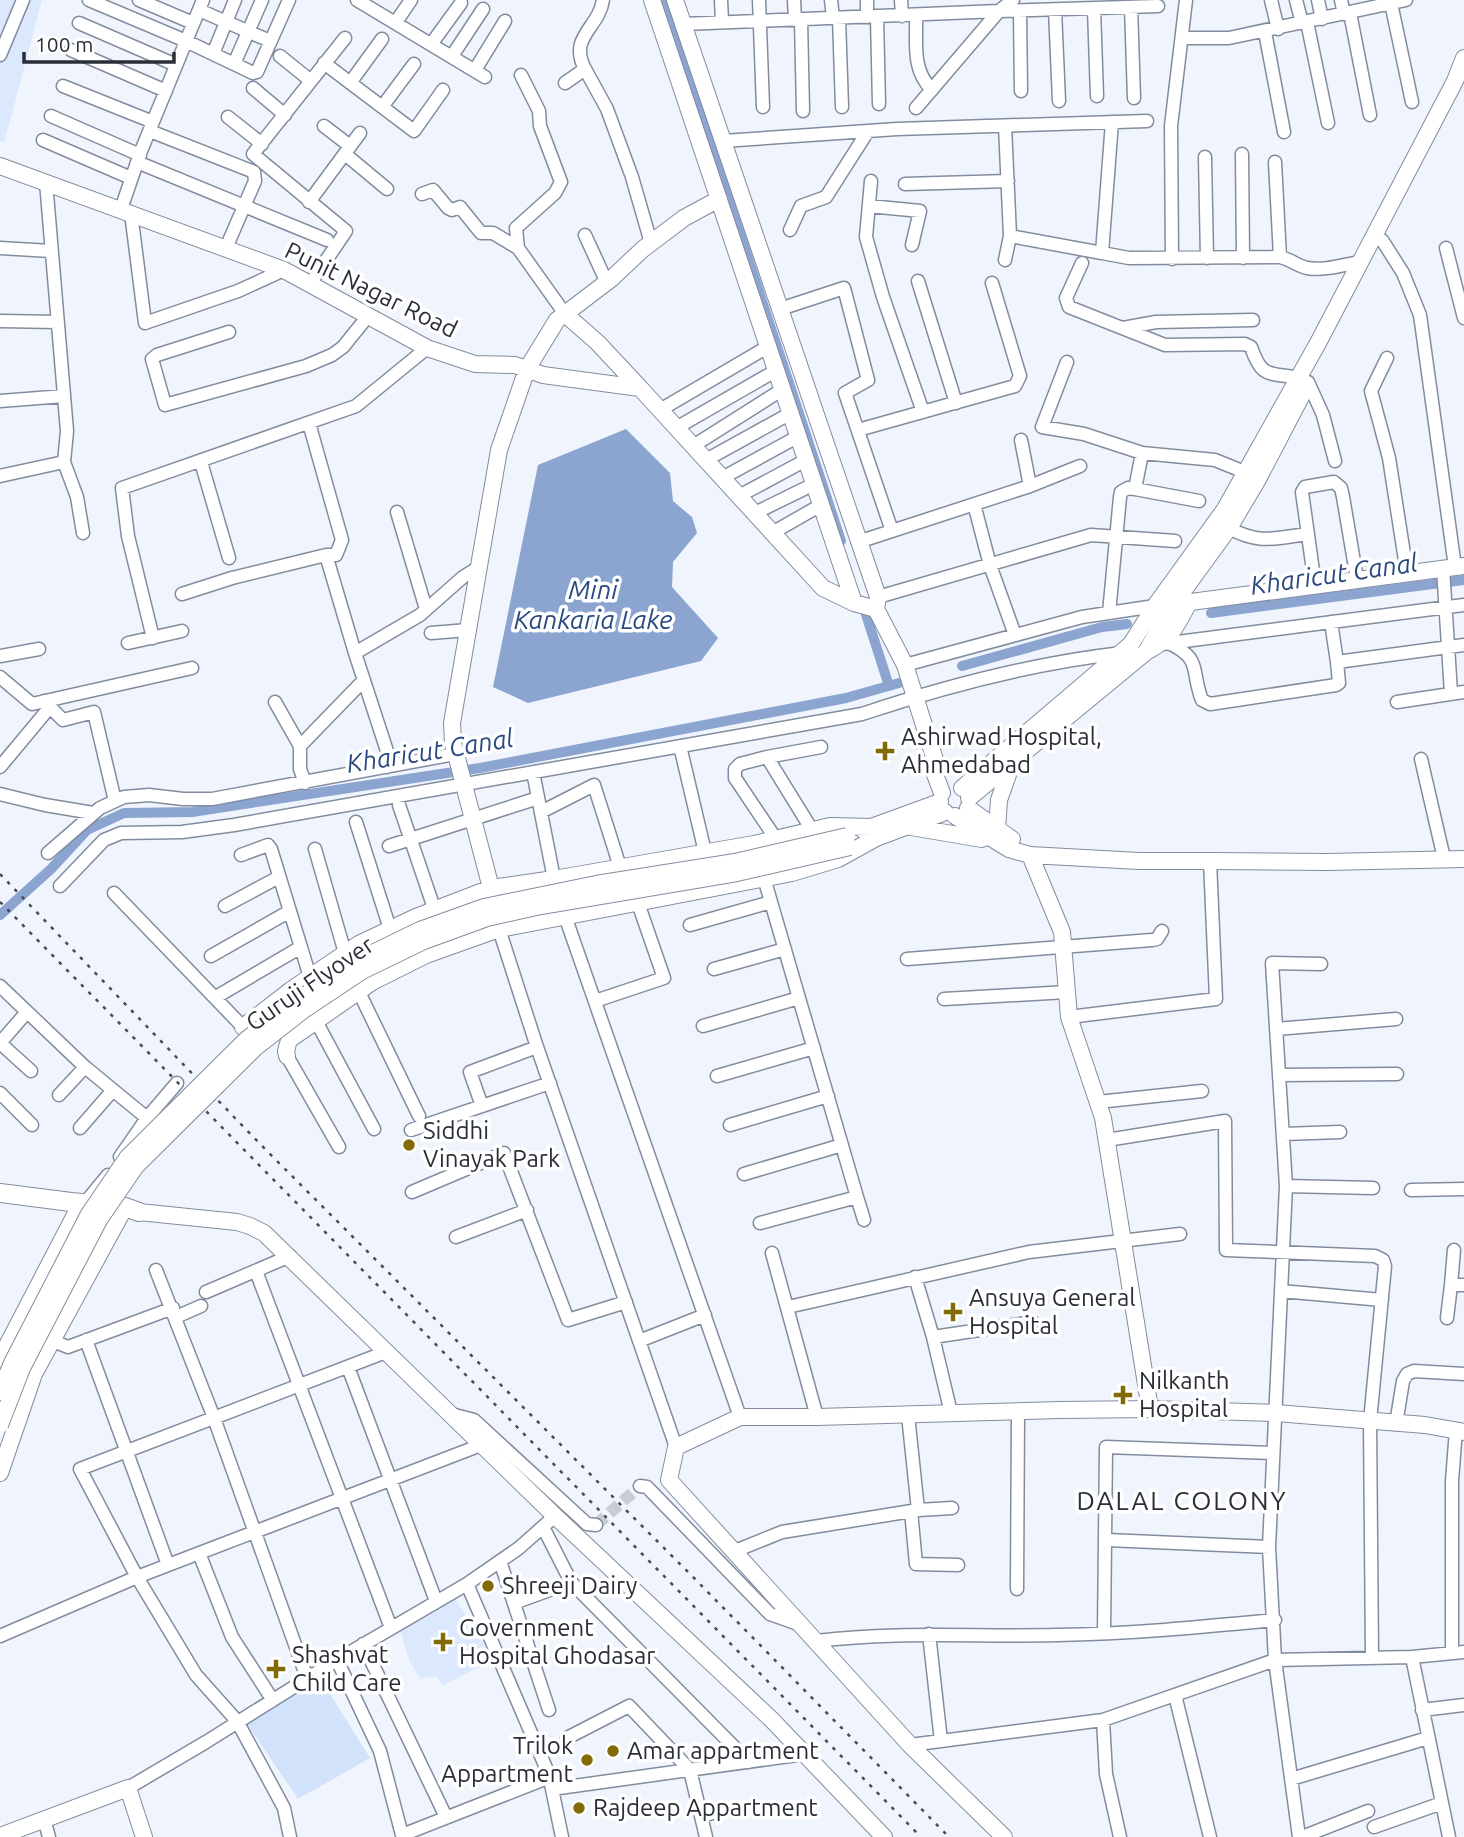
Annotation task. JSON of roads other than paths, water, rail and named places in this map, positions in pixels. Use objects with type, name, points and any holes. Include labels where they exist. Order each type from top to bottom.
[{"type":"main road","points":[[0,1193],[79,1209]]},
{"type":"main road","points":[[0,1205],[128,1212]]},
{"type":"street","points":[[0,55],[23,0]]},
{"type":"street","points":[[89,0],[253,73],[257,72],[289,0]]},
{"type":"street","points":[[139,0],[193,23]]},
{"type":"street","points":[[213,54],[235,0]]},
{"type":"street","points":[[234,64],[262,0]]},
{"type":"street","points":[[396,22],[411,0]]},
{"type":"street","points":[[603,0],[602,9],[581,45],[580,60],[607,109],[632,177],[651,243]]},
{"type":"street","points":[[652,0],[855,603]]},
{"type":"street","points":[[676,0],[877,605],[905,664],[935,767],[954,800],[998,836],[1009,849],[1030,855],[1139,861],[1326,862],[1464,859]]},
{"type":"street","points":[[721,0],[722,22]]},
{"type":"street","points":[[759,0],[763,107]]},
{"type":"street","points":[[794,0],[798,20],[803,111]]},
{"type":"street","points":[[831,0],[836,18],[842,107]]},
{"type":"street","points":[[867,0],[872,17],[879,104]]},
{"type":"street","points":[[901,0],[902,16]]},
{"type":"street","points":[[939,0],[939,14]]},
{"type":"street","points":[[1172,259],[1171,126],[1186,0]]},
{"type":"street","points":[[1271,0],[1271,30],[1284,132]]},
{"type":"street","points":[[1296,0],[1328,123]]},
{"type":"street","points":[[1318,0],[1322,19]]},
{"type":"street","points":[[1341,0],[1347,13],[1370,115]]},
{"type":"street","points":[[1182,38],[1229,38],[1347,13],[1367,4],[1406,0]]},
{"type":"street","points":[[364,2],[480,73],[506,21]]},
{"type":"street","points":[[1390,2],[1412,102]]},
{"type":"street","points":[[432,43],[461,3]]},
{"type":"street","points":[[1013,4],[1021,91]]},
{"type":"street","points":[[916,108],[999,11],[1013,4],[1055,10],[1073,5],[1094,9],[1112,4],[1131,8],[1152,4]]},
{"type":"street","points":[[270,41],[226,22],[201,5],[131,178],[126,211],[145,323],[238,291],[284,270]]},
{"type":"street","points":[[663,32],[683,24],[939,14],[975,6],[999,11]]},
{"type":"street","points":[[1131,8],[1134,98]]},
{"type":"street","points":[[452,56],[483,9]]},
{"type":"street","points":[[1094,9],[1097,96]]},
{"type":"street","points":[[1055,10],[1059,101]]},
{"type":"street","points":[[916,15],[917,70],[921,80],[932,90]]},
{"type":"street","points":[[79,23],[176,65]]},
{"type":"street","points":[[310,284],[346,231],[253,154],[345,38]]},
{"type":"street","points":[[350,83],[382,39]]},
{"type":"street","points":[[71,50],[166,92]]},
{"type":"street","points":[[280,56],[311,81]]},
{"type":"street","points":[[908,827],[1012,764],[1146,652],[1181,604],[1257,481],[1360,262],[1455,81],[1464,58]]},
{"type":"street","points":[[324,63],[414,131],[443,90]]},
{"type":"street","points":[[382,107],[414,64]]},
{"type":"street","points":[[565,83],[585,69]]},
{"type":"street","points":[[518,248],[516,228],[555,193],[561,182],[540,126],[539,111],[521,75]]},
{"type":"street","points":[[338,1147],[286,1051],[289,1040],[358,990],[426,955],[499,929],[764,878],[838,859],[874,833],[916,811],[954,800],[1122,653],[1225,509],[1304,380],[1382,240],[1464,83]]},
{"type":"street","points":[[63,86],[254,172],[255,181],[226,248]]},
{"type":"street","points":[[253,88],[285,115]]},
{"type":"street","points":[[51,116],[244,206],[327,240]]},
{"type":"street","points":[[228,117],[262,144]]},
{"type":"street","points":[[723,141],[868,131],[1147,121]]},
{"type":"street","points":[[1102,253],[1112,122]]},
{"type":"street","points":[[324,126],[387,188]]},
{"type":"street","points":[[1005,126],[1010,236],[1005,260]]},
{"type":"street","points":[[790,230],[800,205],[826,197],[868,131]]},
{"type":"street","points":[[309,202],[360,133]]},
{"type":"street","points":[[43,140],[131,178]]},
{"type":"street","points":[[1242,154],[1243,258]]},
{"type":"street","points":[[1205,157],[1208,258]]},
{"type":"street","points":[[1275,162],[1280,257]]},
{"type":"street","name":"Punit Nagar Road","points":[[0,166],[284,270],[427,348],[475,364],[515,365],[543,375],[639,388]]},
{"type":"street","points":[[871,181],[866,237],[883,297],[923,412]]},
{"type":"street","points":[[905,184],[1008,181]]},
{"type":"street","points":[[46,182],[67,431],[64,462],[77,497],[83,533]]},
{"type":"street","points":[[422,194],[433,190],[448,208],[452,210],[460,207],[481,233],[493,233],[518,248],[565,314],[598,343],[823,588],[855,603],[877,605],[990,565],[1091,535],[1175,541]]},
{"type":"street","points":[[719,198],[684,218],[651,243],[607,283],[557,320],[527,369],[499,450],[452,723],[456,757],[491,888],[499,929],[537,1047],[676,1447],[669,1480],[910,1745],[1004,1837]]},
{"type":"street","points":[[869,206],[920,211],[912,245]]},
{"type":"street","points":[[585,235],[607,283]]},
{"type":"street","points":[[1010,236],[1129,258],[1280,257],[1293,260],[1304,267],[1320,268],[1360,262]]},
{"type":"street","points":[[1382,240],[1403,273],[1420,315],[1452,570],[1446,604],[1447,647],[1457,693],[1397,702]]},
{"type":"street","points":[[0,247],[51,251]]},
{"type":"street","points":[[1446,248],[1464,318]]},
{"type":"street","points":[[1082,262],[1066,298],[1069,307],[1166,345],[1245,344],[1251,347],[1260,369],[1304,380],[1323,415],[1335,461]]},
{"type":"street","points":[[918,281],[956,403]]},
{"type":"street","points":[[858,430],[1015,386],[1020,376],[992,283]]},
{"type":"street","points":[[780,309],[844,288],[868,380],[845,393],[892,531]]},
{"type":"street","points":[[229,332],[157,355],[152,359],[165,405],[306,366],[332,355],[343,347],[368,316]]},
{"type":"street","points":[[1122,328],[1156,322],[1253,320]]},
{"type":"street","points":[[0,321],[58,322]]},
{"type":"street","points":[[660,410],[769,346]]},
{"type":"street","points":[[153,638],[128,536],[122,488],[356,406],[427,348]]},
{"type":"street","points":[[1387,358],[1371,391],[1389,458],[1407,573]]},
{"type":"street","points":[[1067,362],[1042,427],[1084,434],[1142,453],[1214,460],[1247,473]]},
{"type":"street","points":[[676,428],[777,370]]},
{"type":"street","points":[[693,446],[783,389]]},
{"type":"street","points":[[0,401],[64,396]]},
{"type":"street","points":[[706,460],[791,413]]},
{"type":"street","points":[[182,594],[232,578],[326,555],[336,555],[342,540],[309,423]]},
{"type":"street","points":[[722,478],[799,436]]},
{"type":"street","points":[[1021,440],[1030,486]]},
{"type":"street","points":[[1135,489],[1142,453]]},
{"type":"street","points":[[739,496],[806,460]]},
{"type":"street","points":[[0,476],[64,462]]},
{"type":"street","points":[[201,462],[229,558]]},
{"type":"street","points":[[858,542],[1030,486],[1080,466]]},
{"type":"street","points":[[1315,584],[1303,489],[1334,482],[1338,484],[1343,497],[1357,579]]},
{"type":"street","points":[[755,513],[814,484]]},
{"type":"street","points":[[1110,613],[1121,492],[1128,488],[1199,501]]},
{"type":"street","points":[[974,504],[990,565],[1015,635]]},
{"type":"street","points":[[772,533],[821,505]]},
{"type":"street","points":[[397,512],[426,609]]},
{"type":"street","points":[[1229,528],[1248,538],[1261,540],[1308,534]]},
{"type":"street","points":[[326,555],[387,751],[387,767]]},
{"type":"street","points":[[355,653],[426,609],[479,567]]},
{"type":"street","points":[[905,664],[1083,617],[1315,584],[1452,570]]},
{"type":"street","points":[[1165,643],[1175,630],[1181,604]]},
{"type":"street","points":[[60,886],[104,840],[121,833],[182,832],[862,714],[916,696],[1064,660],[1146,652],[1165,643],[1446,604],[1464,605]]},
{"type":"street","points":[[1165,643],[1186,652],[1193,662],[1202,700],[1210,704],[1339,683],[1331,622]]},
{"type":"street","points":[[431,633],[468,629]]},
{"type":"street","points":[[128,643],[182,631]]},
{"type":"street","points":[[1337,662],[1464,645]]},
{"type":"street","points":[[0,656],[39,649]]},
{"type":"street","points":[[0,677],[32,704],[47,704],[192,668]]},
{"type":"street","points":[[300,746],[364,680]]},
{"type":"street","points":[[275,702],[300,746],[300,769],[305,783]]},
{"type":"street","points":[[0,768],[47,704]]},
{"type":"street","points":[[47,704],[63,720],[94,712],[114,801]]},
{"type":"street","points":[[680,746],[705,852]]},
{"type":"street","points":[[776,839],[735,778],[735,769],[740,764],[767,757],[821,747]]},
{"type":"street","points":[[48,853],[93,813],[124,797],[149,795],[212,799],[456,757]]},
{"type":"street","points":[[767,757],[811,830]]},
{"type":"street","points":[[1421,759],[1444,854]]},
{"type":"street","points":[[590,762],[594,785],[620,867]]},
{"type":"street","points":[[998,836],[999,800],[1012,764]]},
{"type":"street","points":[[916,811],[925,799],[935,767]]},
{"type":"street","points":[[533,772],[554,880]]},
{"type":"street","points":[[541,813],[594,785]]},
{"type":"street","points":[[0,794],[93,813]]},
{"type":"street","points":[[389,846],[538,798]]},
{"type":"street","points":[[399,805],[435,911]]},
{"type":"street","points":[[356,822],[390,929]]},
{"type":"street","points":[[114,893],[243,1027],[359,944],[491,888],[554,880],[776,839],[830,826],[874,833],[908,827],[998,836],[1027,848],[1139,856],[1324,857],[1464,853]]},
{"type":"street","name":"Guruji Flyover","points":[[0,1425],[22,1368],[99,1220],[136,1166],[255,1048],[305,1009],[362,971],[424,941],[487,918],[541,906],[737,873],[874,833]]},
{"type":"street","name":"Guruji Flyover","points":[[0,1392],[12,1363],[89,1214],[127,1158],[247,1039],[356,961],[419,930],[484,907],[596,884],[849,842]]},
{"type":"street","points":[[241,855],[268,845],[271,849],[310,977]]},
{"type":"street","points":[[315,849],[345,953]]},
{"type":"street","points":[[1030,855],[1062,932],[1069,1017],[1098,1102],[1107,1140],[1150,1409]]},
{"type":"street","points":[[1069,1017],[1216,999],[1210,861]]},
{"type":"street","points":[[225,906],[279,877]]},
{"type":"street","points":[[764,878],[864,1220]]},
{"type":"street","points":[[690,925],[771,902]]},
{"type":"street","points":[[595,1001],[664,978],[638,903]]},
{"type":"street","points":[[211,956],[290,911]]},
{"type":"street","points":[[565,916],[740,1417]]},
{"type":"street","points":[[907,959],[1157,939],[1161,931]]},
{"type":"street","points":[[215,998],[301,947]]},
{"type":"street","points":[[715,969],[785,949]]},
{"type":"street","points":[[1321,964],[1272,963],[1286,1186],[1269,1547],[1275,1620],[1275,1660],[1301,1837],[1368,1811]]},
{"type":"street","points":[[0,986],[85,1067],[147,1118]]},
{"type":"street","points":[[358,990],[419,1116]]},
{"type":"street","points":[[944,999],[1067,992]]},
{"type":"street","points":[[703,1026],[799,998]]},
{"type":"street","points":[[26,1013],[3,1034],[0,1043],[31,1071]]},
{"type":"street","points":[[1276,1029],[1396,1019]]},
{"type":"street","points":[[316,1021],[374,1129]]},
{"type":"street","points":[[482,1106],[471,1072],[537,1047]]},
{"type":"street","points":[[717,1076],[814,1048]]},
{"type":"street","points":[[59,1095],[85,1067]]},
{"type":"street","points":[[1279,1075],[1397,1074]]},
{"type":"street","points":[[0,1359],[79,1209],[112,1170],[147,1118],[177,1083]]},
{"type":"street","points":[[411,1130],[550,1083]]},
{"type":"street","points":[[80,1128],[113,1090]]},
{"type":"street","points":[[1098,1102],[1202,1091]]},
{"type":"street","points":[[0,1093],[32,1125]]},
{"type":"street","points":[[730,1125],[828,1096]]},
{"type":"street","points":[[1107,1140],[1225,1121],[1226,1250],[1375,1256],[1383,1260],[1385,1266],[1370,1421],[1376,1657]]},
{"type":"street","points":[[1283,1134],[1340,1132]]},
{"type":"street","points":[[744,1174],[842,1146]]},
{"type":"street","points":[[412,1192],[504,1153],[568,1320],[626,1302]]},
{"type":"street","points":[[1286,1186],[1373,1188]]},
{"type":"street","points":[[1411,1190],[1464,1189]]},
{"type":"street","points":[[760,1223],[857,1197]]},
{"type":"street","points":[[456,1237],[527,1210]]},
{"type":"street","points":[[0,1473],[34,1374],[128,1212],[250,1226],[264,1233],[290,1256],[481,1445],[549,1521],[771,1719],[880,1835]]},
{"type":"street","points":[[788,1307],[1030,1252],[1180,1234]]},
{"type":"street","points":[[1447,1318],[1457,1285],[1454,1250]]},
{"type":"street","points":[[772,1253],[817,1418]]},
{"type":"street","points":[[206,1292],[290,1256]]},
{"type":"street","points":[[156,1270],[214,1418],[307,1678]]},
{"type":"street","points":[[256,1271],[391,1628]]},
{"type":"street","points":[[915,1277],[951,1413]]},
{"type":"street","points":[[1281,1290],[1382,1300]]},
{"type":"street","points":[[53,1341],[68,1347],[174,1312],[201,1306]]},
{"type":"street","points":[[639,1341],[705,1315]]},
{"type":"street","points":[[933,1337],[1033,1322]]},
{"type":"street","points":[[86,1340],[169,1564]]},
{"type":"street","points":[[290,1837],[285,1808],[237,1721],[196,1675],[136,1577],[80,1469],[386,1352]]},
{"type":"street","points":[[348,1367],[436,1601]]},
{"type":"street","points":[[1396,1424],[1403,1381],[1407,1374],[1414,1371],[1464,1374]]},
{"type":"street","points":[[676,1447],[740,1417],[817,1418],[1018,1411],[1150,1409],[1276,1413],[1424,1425],[1460,1431],[1452,1481],[1458,1653],[1376,1657]]},
{"type":"street","points":[[1017,1588],[1018,1411]]},
{"type":"street","points":[[447,1413],[474,1420],[587,1524],[596,1525]]},
{"type":"street","points":[[908,1415],[916,1564],[958,1565]]},
{"type":"street","points":[[0,1636],[136,1577],[481,1445]]},
{"type":"street","points":[[1104,1633],[1106,1447],[1272,1453]]},
{"type":"street","points":[[640,1486],[647,1487],[771,1614],[802,1626]]},
{"type":"street","points":[[735,1551],[782,1532],[915,1510],[952,1508]]},
{"type":"street","points":[[0,1836],[128,1788],[363,1644],[467,1584],[519,1548],[549,1521]]},
{"type":"street","points":[[549,1521],[571,1582],[749,1762]]},
{"type":"street","points":[[1107,1540],[1269,1547]]},
{"type":"street","points":[[200,1553],[232,1637],[272,1699]]},
{"type":"street","points":[[500,1561],[549,1710]]},
{"type":"street","points":[[514,1603],[571,1582]]},
{"type":"street","points":[[467,1584],[551,1783],[562,1837]]},
{"type":"street","points":[[817,1641],[929,1634],[1057,1635],[1167,1631],[1275,1620]]},
{"type":"street","points":[[929,1634],[941,1741]]},
{"type":"street","points":[[363,1644],[446,1817]]},
{"type":"street","points":[[910,1745],[1103,1720],[1275,1660],[1431,1656]]},
{"type":"street","points":[[1412,1657],[1449,1837]]},
{"type":"street","points":[[337,1660],[380,1751],[402,1836],[446,1817],[551,1783],[690,1770],[804,1755]]},
{"type":"street","points":[[1175,1695],[1210,1837]]},
{"type":"street","points":[[1422,1710],[1464,1705]]},
{"type":"street","points":[[567,1738],[629,1706],[690,1770],[706,1837]]},
{"type":"street","points":[[1103,1720],[1106,1774],[1120,1837]]},
{"type":"street","points":[[1291,1779],[1429,1738]]},
{"type":"street","points":[[128,1788],[144,1837]]},
{"type":"street","points":[[1374,1827],[1442,1803]]},
{"type":"street","points":[[701,1816],[730,1809]]},
{"type":"street","points":[[44,1819],[49,1837]]},
{"type":"water","name":"Mini Kankaria Lake","points":[[626,429],[670,473],[673,501],[692,517],[697,533],[673,562],[672,587],[718,638],[701,661],[528,703],[493,687],[538,465]]},
{"type":"waterway","points":[[663,0],[841,541]]},
{"type":"waterway","name":"Kharicut Canal","points":[[1211,613],[1464,580]]},
{"type":"waterway","points":[[862,602],[889,686]]},
{"type":"waterway","name":"Kharicut Canal","points":[[962,666],[1102,627],[1127,624]]},
{"type":"waterway","name":"Kharicut Canal","points":[[0,915],[51,869],[87,830],[124,813],[192,812],[480,768],[846,698],[899,683]]},
{"type":"tunnel","points":[[596,1525],[640,1486]]},
{"type":"railway","points":[[0,874],[262,1146],[949,1837]]},
{"type":"railway","points":[[0,902],[921,1837]]},
{"type":"place","name":"Ashirwad Hospital, Ahmedabad","points":[[885,751]]},
{"type":"place","name":"Siddhi Vinayak Park","points":[[409,1145]]},
{"type":"place","name":"Ansuya General Hospital","points":[[953,1312]]},
{"type":"place","name":"Nilkanth Hospital","points":[[1123,1395]]},
{"type":"place","name":"Shreeji Dairy","points":[[488,1586]]},
{"type":"place","name":"Government Hospital Ghodasar","points":[[443,1642]]},
{"type":"place","name":"Shashvat Child Care","points":[[276,1669]]},
{"type":"place","name":"Amar appartment","points":[[613,1751]]},
{"type":"place","name":"Trilok Appartment","points":[[587,1760]]},
{"type":"place","name":"Rajdeep Appartment","points":[[579,1808]]},
{"type":"district","name":"DALAL COLONY","points":[[1182,1501]]}]
